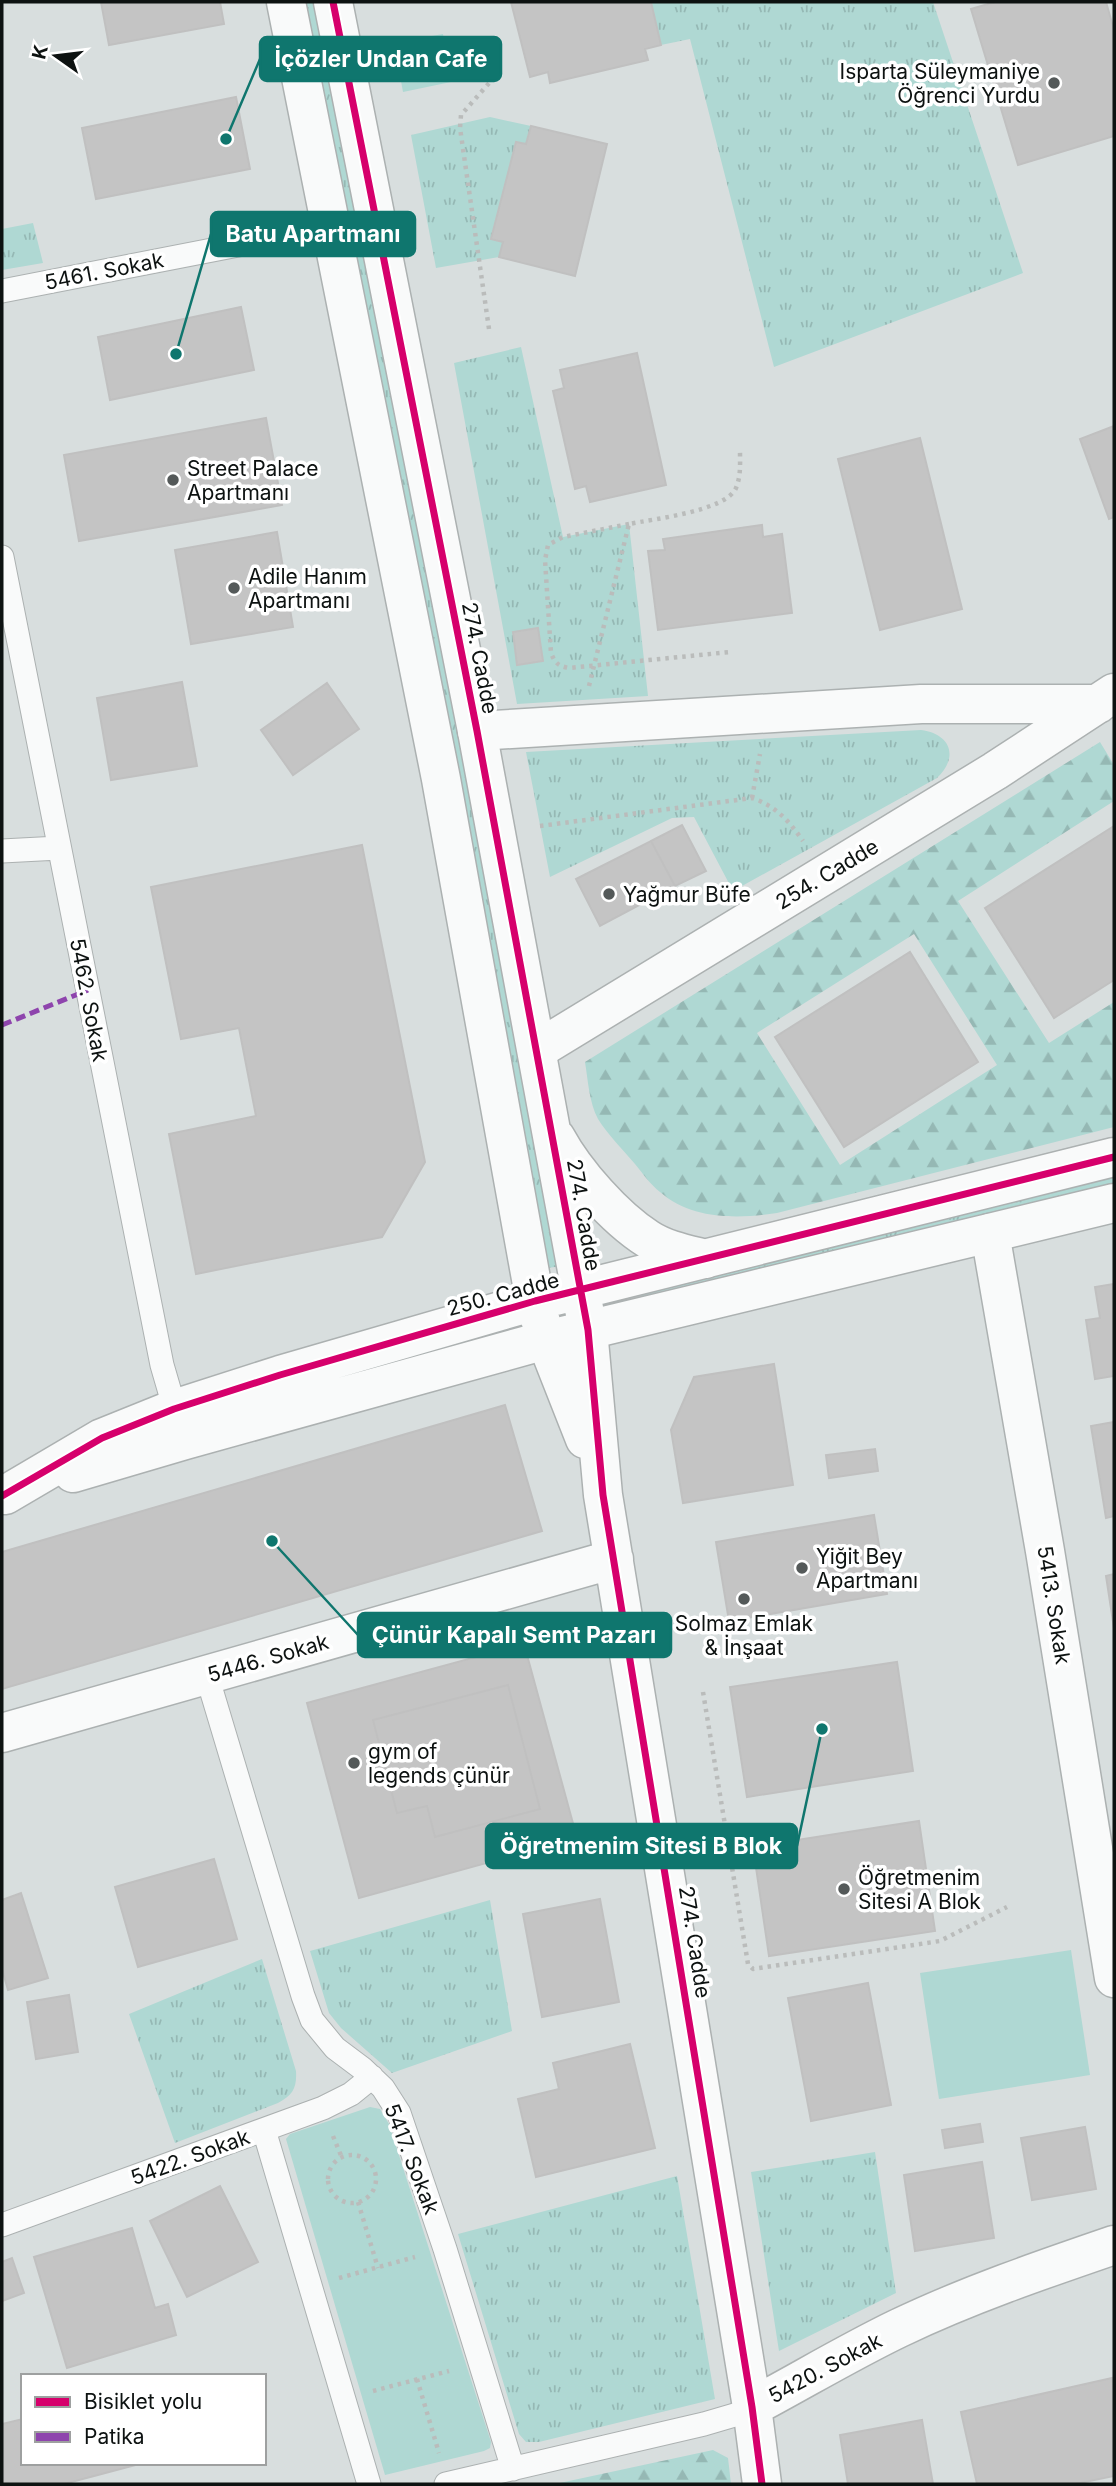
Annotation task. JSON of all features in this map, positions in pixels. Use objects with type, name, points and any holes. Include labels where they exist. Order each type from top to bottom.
[{"type":"street","name":"274. Cadde","points":[[286,2],[436,754],[535,1301],[546,1340],[575,1408],[603,1495]]},
{"type":"street","name":"274. Cadde","points":[[333,2],[477,731],[587,1330],[603,1495],[752,2407],[762,2484]]},
{"type":"street","points":[[477,731],[921,704],[1106,699]]},
{"type":"street","name":"254. Cadde","points":[[537,1050],[825,876],[1106,699]]},
{"type":"street","points":[[550,1127],[593,1188],[631,1226],[649,1240],[667,1248],[708,1259]]},
{"type":"street","name":"250. Cadde","points":[[179,1424],[535,1301],[1114,1157]]},
{"type":"street","name":"250. Cadde","points":[[4,1495],[102,1438],[179,1424],[546,1340],[1114,1203]]},
{"type":"street","name":"5413. Sokak","points":[[990,1233],[1114,1978]]},
{"type":"street","name":"5446. Sokak","points":[[2,1733],[614,1559]]},
{"type":"street","name":"5420. Sokak","points":[[752,2407],[902,2327],[977,2294],[1114,2245]]},
{"type":"lane","name":"5461. Sokak","points":[[2,290],[330,227]]},
{"type":"lane","name":"5462. Sokak","points":[[2,557],[162,1365],[179,1424]]},
{"type":"lane","points":[[2,851],[59,848]]},
{"type":"lane","name":"5417. Sokak","points":[[207,1676],[307,2008],[335,2048],[383,2088],[399,2113],[445,2249],[513,2469]]},
{"type":"lane","name":"5422. Sokak","points":[[2,2225],[334,2104],[372,2077]]},
{"type":"lane","points":[[264,2130],[369,2484]]},
{"type":"lane","name":"5420. Sokak","points":[[447,2484],[711,2422],[752,2407]]},
{"type":"path","points":[[489,329],[460,128],[461,115],[490,82]]},
{"type":"path","points":[[730,652],[594,666],[559,666],[551,653],[546,551],[548,545],[556,539],[724,501],[735,491],[741,472],[740,451]]},
{"type":"path","points":[[588,689],[629,524]]},
{"type":"path","points":[[540,826],[752,798],[767,803],[790,823],[825,876]]},
{"type":"path","points":[[704,1692],[748,1964],[753,1969],[940,1941],[1007,1907]]},
{"type":"path","points":[[349,2155],[365,2159],[371,2164],[376,2179],[370,2194],[358,2202],[342,2201],[331,2191],[328,2184],[328,2176],[335,2163],[349,2155]]},
{"type":"path","points":[[358,2202],[378,2268]]},
{"type":"path","points":[[311,2285],[445,2249]]},
{"type":"path","points":[[345,2399],[481,2363]]},
{"type":"path","points":[[417,2379],[447,2484]]},
{"type":"green space","points":[[304,2],[316,2],[563,1266],[547,1268]]},
{"type":"green space","points":[[651,2],[933,2],[1023,273],[774,367],[690,39],[661,45]]},
{"type":"green space","points":[[443,34],[451,82],[403,92],[394,43]]},
{"type":"green space","points":[[490,117],[531,126],[526,144],[516,142],[492,238],[503,242],[499,257],[436,268],[411,135]]},
{"type":"green space","points":[[33,223],[43,263],[2,270],[2,229]]},
{"type":"green space","points":[[521,347],[563,537],[629,524],[648,696],[517,704],[454,363]]},
{"type":"green space","points":[[921,730],[939,736],[948,748],[948,762],[937,778],[733,891],[694,817],[672,818],[550,877],[526,752]]},
{"type":"green space","points":[[1100,742],[1114,765],[1114,801],[958,901],[1049,1043],[1114,1002],[1114,1127],[777,1213],[716,1215],[701,1213],[673,1201],[647,1179],[611,1137],[595,1112],[585,1062]],"holes":[[[914,934],[997,1065],[840,1165],[757,1033]]]},
{"type":"green space","points":[[1114,1172],[1114,1187],[643,1303],[640,1290]]},
{"type":"green space","points":[[490,1900],[512,2031],[392,2073],[341,2028],[329,2013],[310,1951]]},
{"type":"green space","points":[[1071,1950],[1090,2075],[939,2099],[920,1973]]},
{"type":"green space","points":[[262,1959],[296,2071],[293,2090],[278,2103],[175,2143],[129,2014]]},
{"type":"green space","points":[[370,2107],[380,2109],[389,2124],[491,2442],[490,2448],[484,2451],[385,2475],[286,2139],[290,2134]]},
{"type":"green space","points":[[875,2152],[896,2293],[779,2351],[751,2172]]},
{"type":"green space","points":[[677,2176],[715,2399],[539,2442],[526,2442],[519,2434],[458,2234]]},
{"type":"green space","points":[[713,2450],[728,2458],[731,2484],[555,2484]]},
{"type":"building","points":[[101,2],[220,2],[224,24],[109,45]]},
{"type":"building","points":[[511,2],[651,2],[661,45],[645,49],[648,60],[550,83],[548,72],[530,77]]},
{"type":"building","name":"Isparta Süleymaniye Öğrenci Yurdu","points":[[995,2],[1106,2],[1114,30],[1114,136],[1018,165],[971,9]]},
{"type":"building","points":[[236,97],[250,169],[96,199],[82,128]]},
{"type":"building","points":[[531,126],[607,144],[575,276],[499,257],[503,242],[491,239],[516,142],[526,144]]},
{"type":"building","points":[[241,307],[254,370],[110,400],[98,337]]},
{"type":"building","points":[[637,353],[666,485],[590,502],[586,486],[575,489],[553,391],[564,388],[560,370]]},
{"type":"building","name":"Street Palace Apartmanı","points":[[266,418],[282,505],[79,541],[64,455]]},
{"type":"building","points":[[1114,426],[1114,517],[1109,519],[1080,439]]},
{"type":"building","points":[[920,438],[962,609],[880,630],[838,459]]},
{"type":"building","points":[[762,525],[763,537],[782,534],[792,613],[658,630],[648,551],[665,550],[663,539]]},
{"type":"building","name":"Adile Hanım Apartmanı","points":[[277,532],[293,627],[191,644],[175,550]]},
{"type":"building","points":[[538,628],[543,661],[517,665],[513,632]]},
{"type":"building","points":[[182,682],[197,766],[111,780],[97,698]]},
{"type":"building","points":[[327,683],[359,729],[293,775],[261,730]]},
{"type":"building","points":[[682,825],[706,871],[675,886],[651,841]]},
{"type":"building","points":[[1114,826],[1114,980],[1054,1018],[985,908]]},
{"type":"building","points":[[651,841],[675,886],[600,926],[576,879]]},
{"type":"building","points":[[362,845],[425,1162],[382,1237],[196,1274],[169,1134],[256,1116],[239,1028],[181,1039],[151,887]]},
{"type":"building","points":[[910,952],[978,1062],[844,1147],[775,1037]]},
{"type":"building","points":[[1114,1284],[1114,1376],[1095,1379],[1086,1320],[1100,1318],[1095,1287]]},
{"type":"building","points":[[774,1364],[793,1485],[683,1503],[671,1430],[694,1377]]},
{"type":"building","points":[[505,1405],[542,1531],[2,1689],[2,1552]]},
{"type":"building","points":[[1114,1422],[1114,1516],[1106,1518],[1091,1426]]},
{"type":"building","points":[[875,1449],[878,1471],[829,1478],[826,1455]]},
{"type":"building","name":"Yiğit Bey Apartmanı","points":[[874,1515],[887,1594],[729,1621],[716,1542]]},
{"type":"building","points":[[1114,1574],[1114,1628],[1106,1576]]},
{"type":"building","name":"gym of legends çünür","points":[[524,1644],[577,1838],[359,1898],[307,1703]],"holes":[[[508,1685],[540,1809],[435,1837],[427,1806],[397,1813],[373,1720]]]},
{"type":"building","points":[[897,1662],[913,1771],[747,1797],[730,1687]]},
{"type":"building","points":[[508,1685],[540,1809],[435,1837],[427,1806],[397,1813],[373,1720]]},
{"type":"building","name":"Öğretmenim Sitesi A Blok","points":[[919,1821],[935,1931],[769,1956],[753,1847]]},
{"type":"building","points":[[214,1859],[237,1939],[138,1967],[115,1887]]},
{"type":"building","points":[[21,1893],[48,1978],[8,1990],[2,1969],[2,1900]]},
{"type":"building","points":[[600,1899],[619,2002],[542,2017],[523,1914]]},
{"type":"building","points":[[868,1983],[891,2105],[811,2121],[788,1998]]},
{"type":"building","points":[[69,1995],[78,2052],[36,2059],[27,2002]]},
{"type":"building","points":[[630,2044],[655,2148],[536,2177],[518,2099],[559,2089],[553,2063]]},
{"type":"building","points":[[980,2124],[983,2142],[945,2148],[942,2130]]},
{"type":"building","points":[[1085,2127],[1096,2189],[1032,2200],[1021,2138]]},
{"type":"building","points":[[982,2162],[994,2238],[915,2251],[904,2175]]},
{"type":"building","points":[[220,2186],[258,2262],[187,2297],[150,2221]]},
{"type":"building","points":[[132,2228],[155,2308],[168,2304],[176,2335],[67,2368],[34,2257]]},
{"type":"building","points":[[12,2258],[24,2293],[2,2301],[2,2262]]},
{"type":"building","points":[[1112,2378],[1114,2476],[1075,2484],[977,2484],[961,2412]]},
{"type":"building","points":[[21,2419],[21,2465],[135,2465],[64,2484],[2,2484],[2,2424]]},
{"type":"building","points":[[922,2420],[933,2484],[848,2484],[840,2435]]},
{"type":"marked path","points":[[2,1025],[88,990]]},
{"type":"cycle path","points":[[333,2],[477,731],[588,1330],[603,1495],[752,2407],[762,2484]]},
{"type":"cycle path","points":[[2,1496],[102,1438],[174,1409],[280,1375],[535,1301],[1114,1157]]},
{"type":"place","name":"Isparta Süleymaniye Öğrenci Yurdu","points":[[1054,83]]},
{"type":"place","name":"İçözler Undan Cafe","points":[[226,139]]},
{"type":"place","name":"Batu Apartmanı","points":[[176,354]]},
{"type":"place","name":"Street Palace Apartmanı","points":[[173,480]]},
{"type":"place","name":"Adile Hanım Apartmanı","points":[[234,588]]},
{"type":"place","name":"Yağmur Büfe","points":[[609,894]]},
{"type":"place","name":"Çünür Kapalı Semt Pazarı","points":[[272,1541]]},
{"type":"place","name":"Yiğit Bey Apartmanı","points":[[802,1568]]},
{"type":"place","name":"Solmaz Emlak & İnşaat","points":[[744,1599]]},
{"type":"place","name":"Öğretmenim Sitesi B Blok","points":[[822,1729]]},
{"type":"place","name":"gym of legends çünür","points":[[354,1763]]},
{"type":"place","name":"Öğretmenim Sitesi A Blok","points":[[844,1889]]}]
